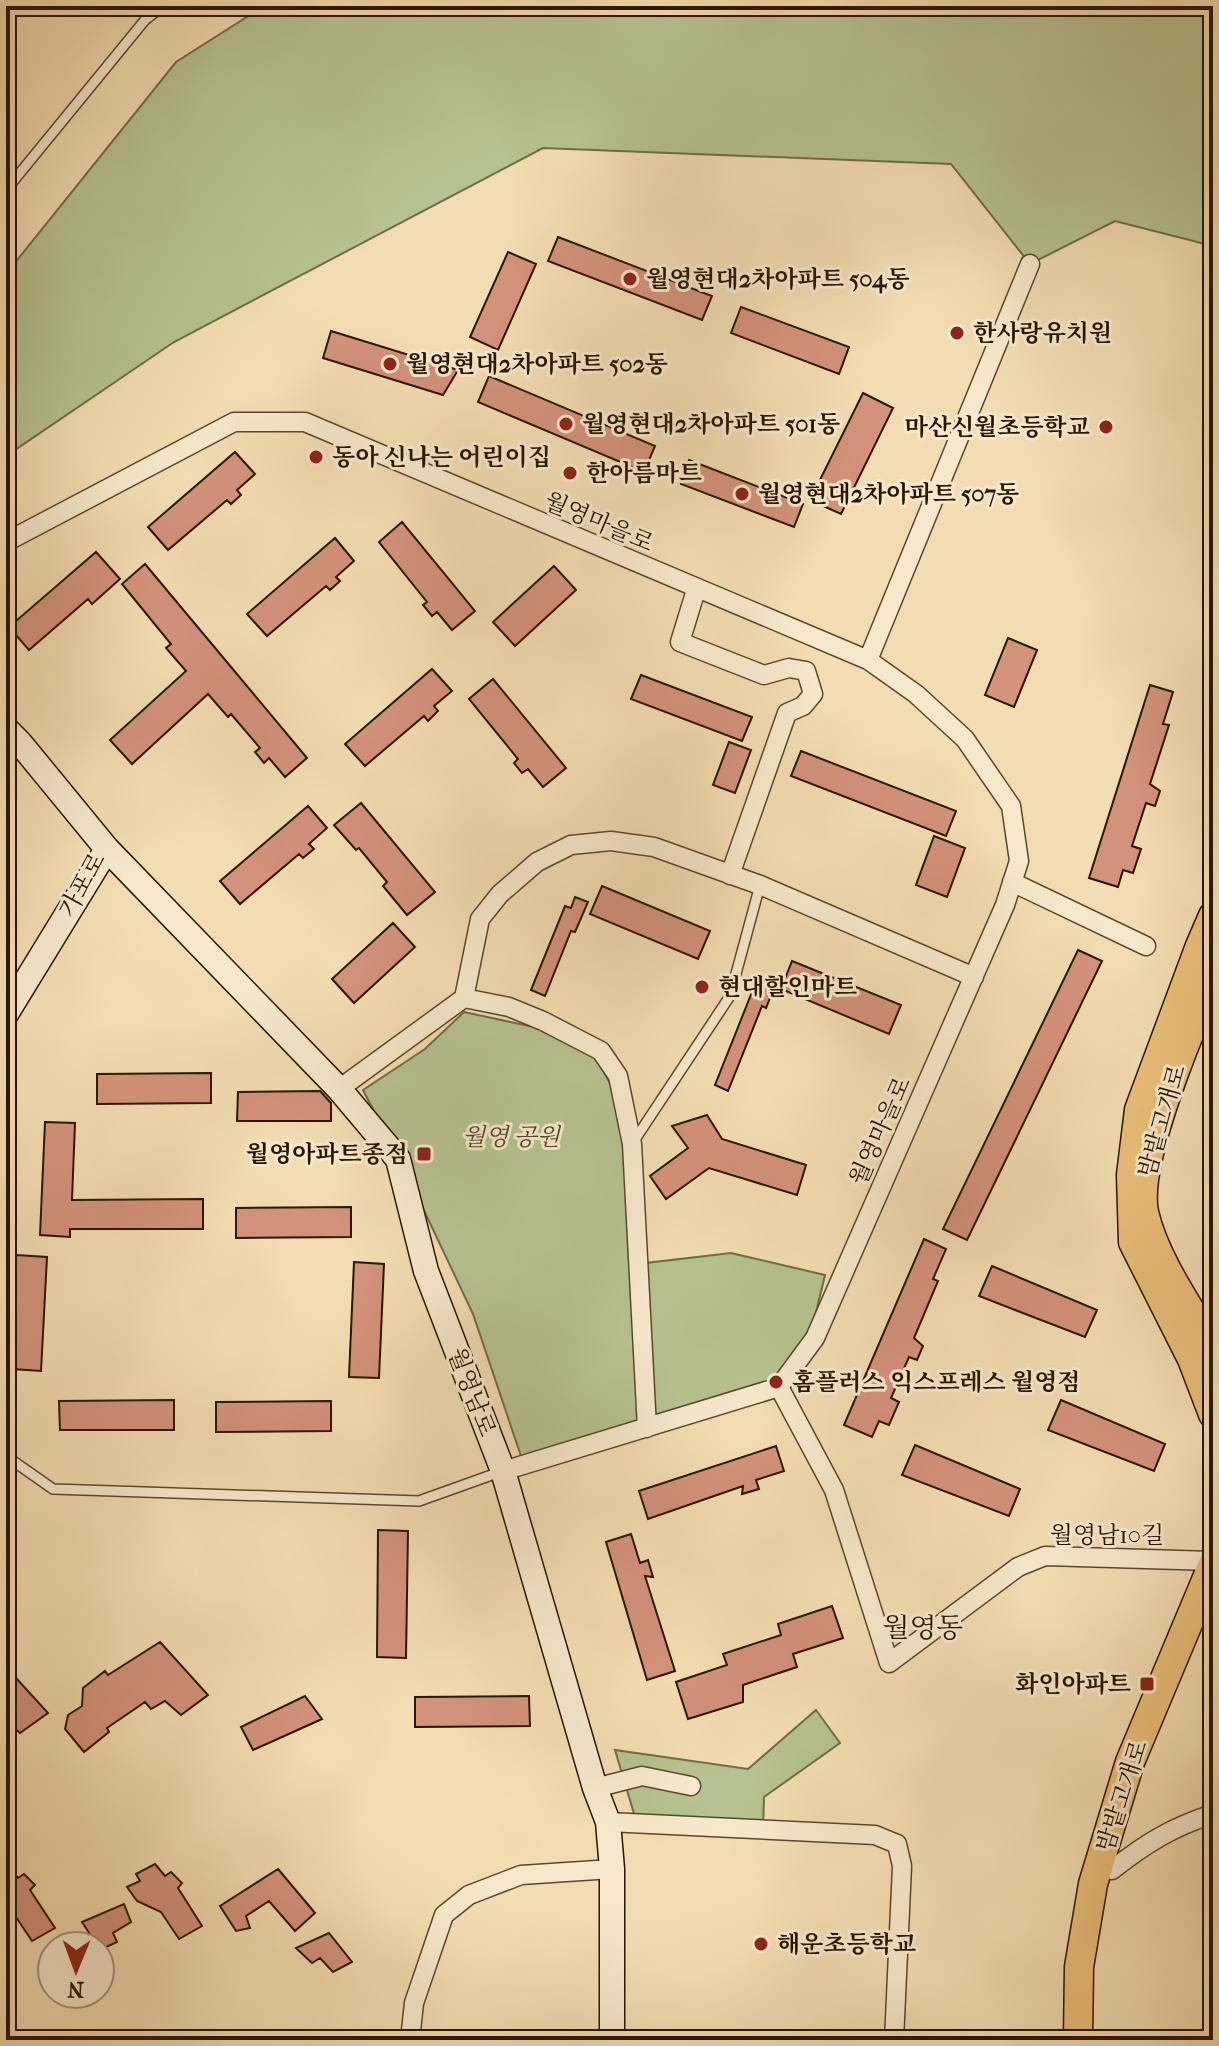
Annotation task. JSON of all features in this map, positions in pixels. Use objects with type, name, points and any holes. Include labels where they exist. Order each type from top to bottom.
[{"type":"main road","name":"가포로","points":[[6,729],[107,849],[6,1014]]},
{"type":"main road","name":"월영남로","points":[[107,849],[339,1089],[398,1159],[426,1271],[503,1471],[595,1788],[608,1822],[612,1869],[612,2040]]},
{"type":"main road","name":"밤밭고개로","points":[[1213,916],[1139,1110],[1131,1175],[1133,1242],[1192,1359],[1213,1414]]},
{"type":"main road","name":"밤밭고개로","points":[[1213,981],[1176,1067],[1143,1177],[1142,1191],[1147,1224],[1155,1244],[1213,1348]]},
{"type":"main road","name":"밤밭고개로","points":[[1078,2040],[1079,1967],[1093,1884],[1130,1762],[1213,1563]]},
{"type":"main road","name":"밤밭고개로","points":[[1087,2040],[1089,1989],[1103,1897],[1146,1774],[1213,1614]]},
{"type":"street","points":[[868,660],[1030,264]]},
{"type":"street","name":"월영마을로","points":[[6,542],[234,422],[305,422],[696,590],[868,660],[916,694],[965,739],[1011,806],[1019,861],[974,977],[815,1338],[779,1387]]},
{"type":"street","points":[[696,590],[680,642],[764,675],[789,668],[806,671],[813,694],[803,706],[787,713],[730,875]]},
{"type":"street","points":[[339,1089],[464,998],[480,919],[500,894],[537,862],[571,845],[611,841],[654,847],[760,885],[974,977]]},
{"type":"street","points":[[1012,882],[1146,946]]},
{"type":"street","points":[[464,998],[509,1007],[601,1051],[618,1076],[632,1144],[647,1428]]},
{"type":"street","points":[[503,1471],[779,1387]]},
{"type":"street","name":"월영남10길","points":[[779,1387],[834,1490],[889,1663],[1018,1567],[1045,1556],[1213,1563]]},
{"type":"street","points":[[595,1788],[642,1776],[691,1786]]},
{"type":"street","points":[[1112,1870],[1152,1839],[1189,1821],[1213,1814]]},
{"type":"street","points":[[608,1822],[875,1835],[897,1844],[902,1866],[894,2040]]},
{"type":"street","points":[[410,2040],[414,2003],[444,1915],[469,1895],[521,1875],[612,1869]]},
{"type":"lane","points":[[6,190],[145,20],[163,6]]},
{"type":"lane","points":[[632,1144],[730,996],[760,885]]},
{"type":"lane","points":[[6,1456],[53,1489],[419,1501],[503,1471]]},
{"type":"green space","points":[[264,6],[1213,6],[1213,246],[1115,221],[1030,264],[951,164],[543,148],[174,342],[6,456],[6,274],[176,62]]},
{"type":"green space","name":"월영 공원","points":[[464,1012],[548,1030],[595,1055],[616,1095],[638,1257],[639,1420],[522,1459],[473,1314],[363,1090],[425,1049]]},
{"type":"green space","points":[[731,1253],[825,1275],[811,1333],[769,1383],[653,1420],[646,1263]]},
{"type":"green space","points":[[816,1710],[840,1743],[764,1797],[763,1827],[635,1817],[615,1750],[748,1769]]},
{"type":"building","name":"월영현대2차아파트 504동","points":[[558,237],[712,296],[702,320],[548,261]]},
{"type":"building","points":[[508,252],[536,264],[498,350],[470,337]]},
{"type":"building","points":[[741,307],[849,347],[839,374],[731,333]]},
{"type":"building","name":"월영현대2차아파트 502동","points":[[331,331],[458,370],[443,395],[323,358]]},
{"type":"building","name":"월영현대2차아파트 501동","points":[[489,376],[655,446],[644,472],[478,402]]},
{"type":"building","points":[[863,393],[893,408],[841,514],[810,500]]},
{"type":"building","points":[[235,452],[255,474],[237,490],[241,495],[231,504],[227,500],[168,550],[148,527]]},
{"type":"building","name":"월영현대2차아파트 507동","points":[[689,460],[803,504],[794,527],[681,484]]},
{"type":"building","points":[[402,522],[475,611],[452,630],[437,612],[432,616],[423,605],[427,602],[379,542]]},
{"type":"building","points":[[335,538],[354,561],[336,577],[340,581],[330,590],[326,586],[267,636],[247,614]]},
{"type":"building","points":[[96,552],[120,579],[92,604],[88,599],[29,650],[9,627]]},
{"type":"building","points":[[145,564],[307,758],[285,777],[269,758],[264,763],[255,752],[260,748],[231,714],[228,717],[208,694],[132,764],[110,740],[186,671],[166,648],[171,644],[122,584]]},
{"type":"building","points":[[554,566],[576,590],[515,646],[493,622]]},
{"type":"building","points":[[1008,638],[1037,650],[1014,707],[985,695]]},
{"type":"building","points":[[432,669],[452,691],[434,706],[438,711],[428,721],[424,716],[365,766],[345,744]]},
{"type":"building","points":[[641,675],[752,717],[742,741],[631,699]]},
{"type":"building","points":[[493,679],[566,768],[543,787],[528,769],[522,773],[514,763],[518,759],[469,699]]},
{"type":"building","points":[[1150,685],[1173,692],[1163,724],[1169,725],[1150,784],[1160,791],[1155,806],[1146,803],[1132,846],[1141,849],[1133,873],[1123,870],[1118,887],[1089,878]]},
{"type":"building","points":[[729,742],[751,750],[735,793],[713,785]]},
{"type":"building","points":[[801,751],[956,811],[946,836],[791,776]]},
{"type":"building","points":[[361,803],[435,892],[407,915],[383,886],[387,882],[359,848],[356,850],[334,825]]},
{"type":"building","points":[[308,806],[327,828],[309,844],[314,849],[303,858],[299,854],[240,904],[220,881]]},
{"type":"building","points":[[934,836],[965,848],[947,897],[916,885]]},
{"type":"building","points":[[602,886],[710,931],[698,959],[590,914]]},
{"type":"building","points":[[575,897],[588,902],[575,932],[571,931],[545,996],[531,990],[565,906],[571,908]]},
{"type":"building","points":[[393,923],[415,947],[354,1003],[332,979]]},
{"type":"building","points":[[1078,950],[1102,961],[967,1240],[943,1229]]},
{"type":"building","points":[[792,961],[901,1005],[889,1034],[781,989]]},
{"type":"building","points":[[756,982],[774,988],[766,1008],[762,1006],[728,1091],[715,1085]]},
{"type":"building","points":[[211,1073],[211,1103],[97,1104],[97,1074]]},
{"type":"building","points":[[320,1091],[331,1103],[331,1121],[237,1121],[238,1092]]},
{"type":"building","points":[[707,1115],[722,1139],[806,1165],[797,1195],[709,1168],[666,1199],[650,1176],[688,1148],[672,1126]]},
{"type":"building","points":[[45,1122],[75,1123],[72,1200],[203,1199],[203,1229],[70,1229],[70,1237],[40,1235]]},
{"type":"building","points":[[351,1207],[351,1237],[236,1238],[236,1208]]},
{"type":"building","points":[[924,1239],[946,1249],[933,1279],[938,1281],[914,1338],[923,1346],[917,1360],[909,1357],[891,1398],[899,1402],[889,1425],[879,1421],[872,1437],[844,1425]]},
{"type":"building","points":[[16,1255],[47,1257],[41,1371],[12,1369]]},
{"type":"building","points":[[354,1262],[384,1264],[379,1378],[349,1377]]},
{"type":"building","points":[[992,1266],[1097,1310],[1085,1337],[979,1296]]},
{"type":"building","points":[[174,1400],[174,1430],[60,1430],[59,1401]]},
{"type":"building","points":[[1061,1400],[1165,1444],[1154,1471],[1048,1430]]},
{"type":"building","points":[[331,1401],[331,1431],[216,1432],[216,1402]]},
{"type":"building","points":[[915,1445],[1020,1489],[1009,1516],[902,1475]]},
{"type":"building","points":[[776,1446],[784,1471],[756,1480],[759,1489],[742,1494],[743,1486],[648,1519],[639,1491]]},
{"type":"building","points":[[378,1530],[408,1531],[406,1658],[377,1657]]},
{"type":"building","points":[[631,1534],[640,1563],[648,1560],[653,1577],[645,1576],[675,1671],[647,1680],[606,1542]]},
{"type":"building","points":[[832,1606],[843,1638],[793,1654],[797,1667],[743,1685],[743,1702],[688,1719],[676,1682],[727,1665],[723,1654],[781,1635],[778,1624]]},
{"type":"building","points":[[160,1642],[208,1695],[181,1715],[165,1701],[151,1709],[145,1702],[107,1728],[109,1732],[84,1752],[65,1729],[68,1715],[82,1706],[83,1688],[105,1671],[108,1675]]},
{"type":"building","points":[[6,1667],[48,1713],[20,1733],[6,1721]]},
{"type":"building","points":[[305,1696],[322,1719],[253,1750],[241,1727]]},
{"type":"building","points":[[529,1696],[530,1726],[415,1727],[415,1697]]},
{"type":"building","points":[[6,1864],[18,1878],[24,1874],[35,1885],[30,1890],[55,1928],[36,1930],[36,1939],[32,1941],[14,1914],[6,1910]]},
{"type":"building","points":[[155,1864],[165,1876],[171,1872],[182,1883],[178,1888],[202,1926],[179,1939],[161,1912],[137,1901],[127,1887],[140,1881],[136,1874]]},
{"type":"building","points":[[278,1869],[315,1913],[295,1931],[269,1901],[246,1916],[250,1928],[236,1931],[220,1906]]},
{"type":"building","points":[[124,1904],[131,1922],[116,1931],[87,1930],[82,1922]]},
{"type":"building","points":[[329,1933],[352,1962],[333,1972],[320,1958],[312,1963],[296,1948]]},
{"type":"place","name":"월영현대2차아파트 504동","points":[[630,279]]},
{"type":"place","name":"한사랑유치원","points":[[957,333]]},
{"type":"place","name":"월영현대2차아파트 502동","points":[[390,364]]},
{"type":"place","name":"월영현대2차아파트 501동","points":[[566,424]]},
{"type":"place","name":"마산신월초등학교","points":[[1106,427]]},
{"type":"place","name":"동아 신나는 어린이집","points":[[316,457]]},
{"type":"place","name":"한아름마트","points":[[570,473]]},
{"type":"place","name":"월영현대2차아파트 507동","points":[[742,494]]},
{"type":"place","name":"현대할인마트","points":[[702,987]]},
{"type":"place","name":"월영아파트종점","points":[[424,1154]]},
{"type":"place","name":"홈플러스 익스프레스 월영점","points":[[776,1382]]},
{"type":"place","name":"화인아파트","points":[[1147,1684]]},
{"type":"place","name":"해운초등학교","points":[[761,1944]]},
{"type":"district","name":"월영동","points":[[923,1627]]}]
